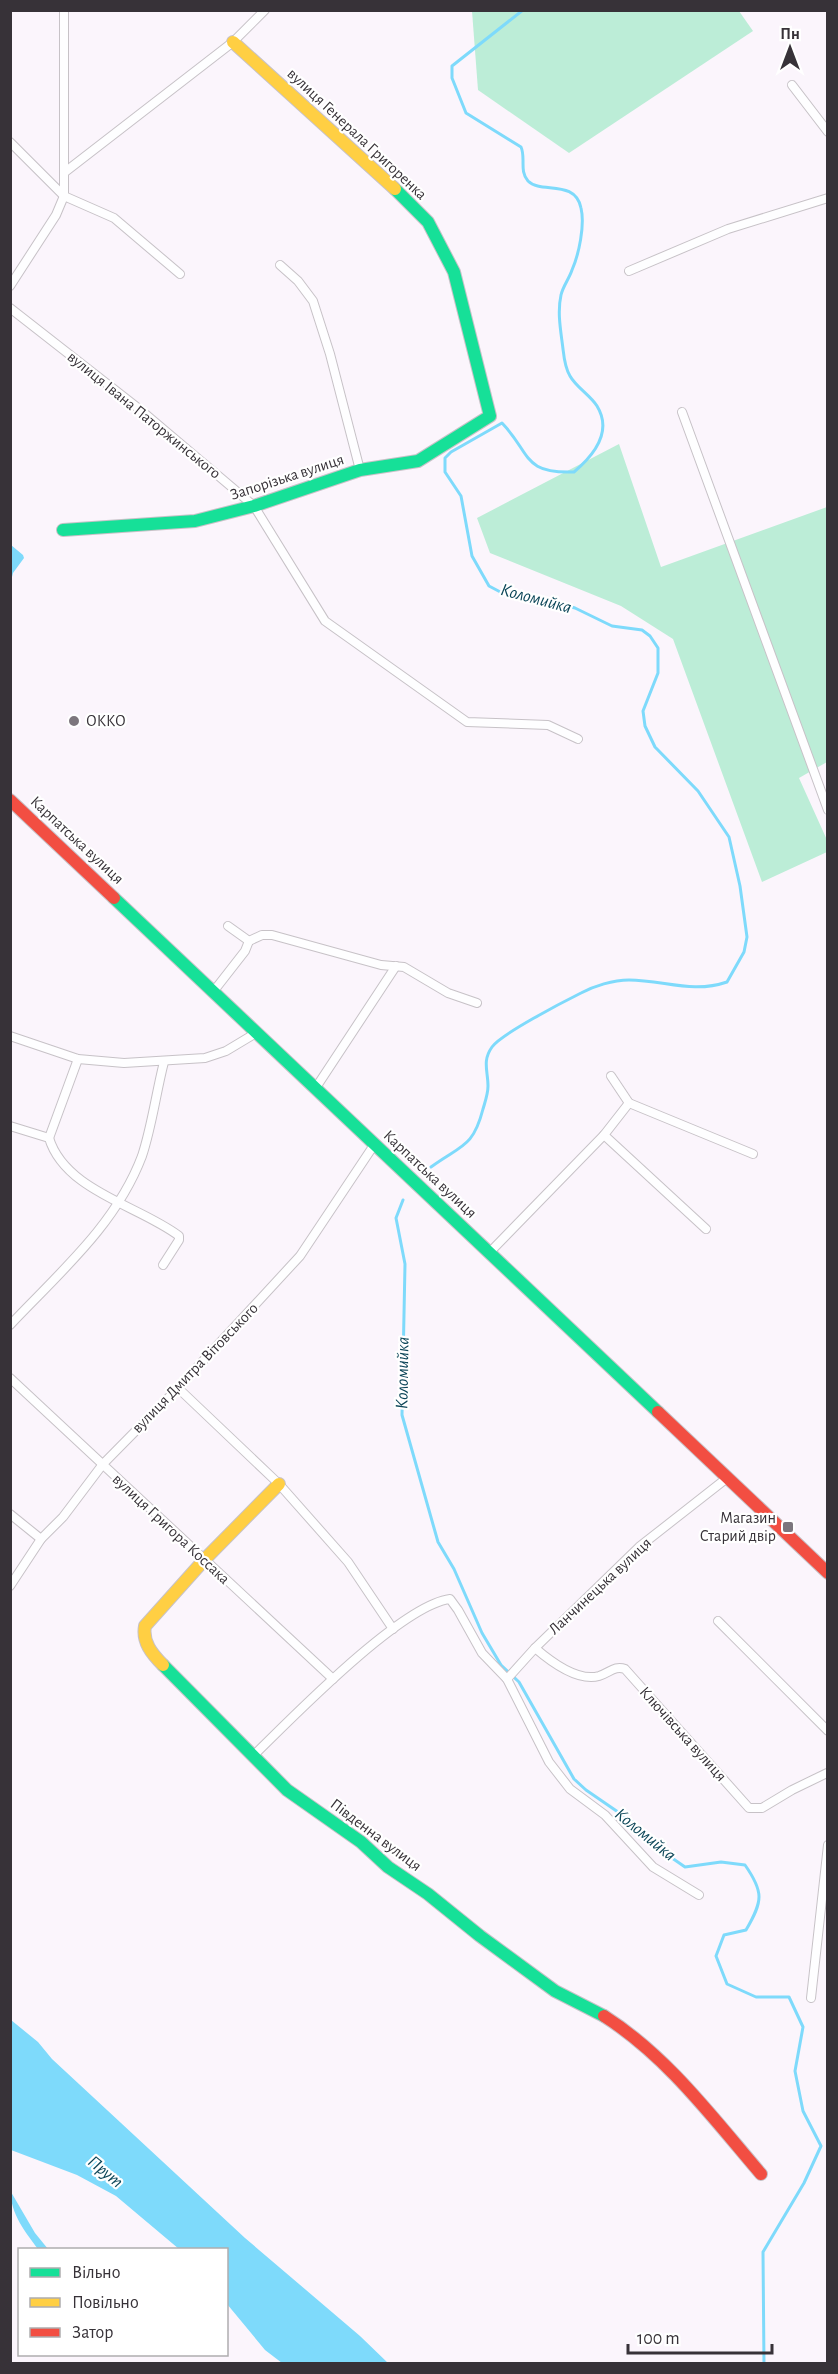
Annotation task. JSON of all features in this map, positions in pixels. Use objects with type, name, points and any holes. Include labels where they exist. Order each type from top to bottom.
[{"type":"street","points":[[10,286],[56,215],[64,196],[64,10]]},
{"type":"street","points":[[65,172],[232,42],[265,10]]},
{"type":"street","name":"вулиця Генерала Григоренка","points":[[232,42],[316,120],[377,171],[428,222],[454,272],[485,398]]},
{"type":"street","points":[[792,85],[828,132]]},
{"type":"street","points":[[10,142],[64,196],[114,218],[180,274]]},
{"type":"street","points":[[629,271],[728,229],[828,198]]},
{"type":"street","points":[[280,265],[298,281],[313,301],[330,354],[360,470]]},
{"type":"street","name":"вулиця Івана Паторжинського","points":[[10,308],[143,412],[255,506],[325,621],[467,722],[548,725],[578,739]]},
{"type":"street","name":"Запорізька вулиця","points":[[63,530],[195,521],[255,506],[360,470],[418,460],[490,416],[485,398]]},
{"type":"street","points":[[682,412],[828,810]]},
{"type":"street","name":"Карпатська вулиця","points":[[10,800],[828,1573]]},
{"type":"street","points":[[228,926],[249,941]]},
{"type":"street","points":[[213,992],[245,951],[249,941],[262,935],[272,935],[340,955],[381,965],[411,969],[447,993],[477,1003]]},
{"type":"street","points":[[315,1089],[396,966]]},
{"type":"street","points":[[10,1036],[78,1059],[124,1063],[164,1062],[216,1056],[256,1033]]},
{"type":"street","points":[[78,1059],[50,1138],[54,1153],[71,1171],[117,1203],[168,1227],[179,1236],[179,1240],[163,1265]]},
{"type":"street","points":[[10,1325],[88,1245],[132,1178],[142,1154],[164,1062]]},
{"type":"street","points":[[611,1076],[629,1103],[753,1154]]},
{"type":"street","points":[[490,1252],[604,1135],[629,1103]]},
{"type":"street","points":[[10,1126],[50,1138]]},
{"type":"street","points":[[604,1135],[706,1229]]},
{"type":"street","name":"вулиця Дмитра Вітовського","points":[[10,1586],[41,1539],[63,1517],[103,1464],[178,1388],[300,1256],[374,1145]]},
{"type":"street","name":"вулиця Григора Коссака","points":[[10,1378],[333,1679]]},
{"type":"street","points":[[178,1388],[279,1485],[354,1569],[393,1629]]},
{"type":"street","name":"Ланчинецька вулиця","points":[[510,1676],[534,1648],[639,1547],[727,1478]]},
{"type":"street","name":"Південна вулиця","points":[[279,1485],[205,1559],[145,1626],[142,1633],[145,1642],[157,1659],[287,1790],[361,1842],[388,1867],[428,1894],[555,1991],[600,2013],[620,2026],[678,2078],[760,2174]]},
{"type":"street","points":[[10,1514],[41,1539]]},
{"type":"street","points":[[253,1756],[333,1679],[393,1629],[437,1602],[450,1599],[482,1653],[510,1676],[549,1762],[570,1789],[605,1815],[653,1867],[699,1895]]},
{"type":"street","points":[[718,1621],[828,1731]]},
{"type":"street","name":"Ключівська вулиця","points":[[534,1648],[556,1663],[584,1676],[601,1676],[618,1667],[625,1669],[749,1808],[762,1808],[792,1790],[828,1774]]},
{"type":"street","points":[[811,1998],[828,1845]]},
{"type":"green space","points":[[472,11],[739,11],[753,31],[569,153],[478,90]]},
{"type":"green space","points":[[619,444],[661,567],[827,507],[827,762],[799,778],[827,840],[827,852],[762,882],[673,639],[621,606],[490,553],[477,518]]},
{"type":"water","points":[[11,545],[24,558],[13,573],[11,581]]},
{"type":"water","name":"Прут","points":[[11,2020],[38,2042],[52,2059],[245,2238],[360,2336],[388,2363],[282,2363],[265,2350],[228,2305],[228,2248],[178,2248],[116,2196],[77,2175],[11,2150]]},
{"type":"water","points":[[11,2192],[35,2233],[47,2248],[37,2248],[16,2215]]},
{"type":"waterway","name":"Коломийка","points":[[431,1167],[464,1144],[475,1131],[488,1092],[487,1057],[492,1047],[507,1034],[581,993],[610,982],[642,981],[690,987],[727,982],[744,952],[747,937],[740,886],[729,837],[698,791],[655,747],[645,726],[643,711],[658,673],[658,648],[650,636],[642,630],[612,626],[575,608],[544,599],[506,595],[489,586],[472,556],[461,496],[445,472],[445,458],[451,452],[502,423],[529,460],[545,469],[557,472],[574,472],[594,451],[602,434],[603,425],[597,406],[567,370],[560,329],[561,295],[575,263],[582,231],[582,215],[578,199],[565,190],[541,187],[528,181],[524,173],[521,147],[466,113],[452,78],[452,66],[523,10]]},
{"type":"waterway","name":"Коломийка","points":[[403,1200],[396,1218],[405,1264],[402,1415],[438,1542],[454,1569],[482,1633],[501,1665],[519,1682],[574,1779],[586,1790],[634,1823],[659,1849],[685,1867],[721,1862],[745,1865],[756,1882],[758,1890],[756,1911],[746,1930],[724,1935],[716,1956],[727,1984],[756,1997],[789,1997],[803,2027],[795,2071],[803,2111],[821,2146],[804,2183],[763,2252],[764,2364]]},
{"type":"traffic: fast","points":[[63,530],[195,521],[254,506],[360,470],[418,461],[490,416],[454,272],[428,222],[395,189]]},
{"type":"traffic: fast","points":[[114,898],[658,1412]]},
{"type":"traffic: fast","points":[[163,1665],[287,1790],[361,1842],[388,1867],[428,1894],[480,1936],[555,1991],[604,2016]]},
{"type":"traffic: slow","points":[[233,42],[395,189]]},
{"type":"traffic: slow","points":[[163,1665],[146,1642],[145,1626],[205,1559],[279,1484]]},
{"type":"traffic: jam","points":[[10,800],[114,898]]},
{"type":"traffic: jam","points":[[658,1412],[828,1573]]},
{"type":"traffic: jam","points":[[604,2016],[627,2032],[669,2069],[761,2174]]},
{"type":"place","name":"ОККО","points":[[74,721]]},
{"type":"place","name":"Магазин Старий двір","points":[[788,1527]]}]
